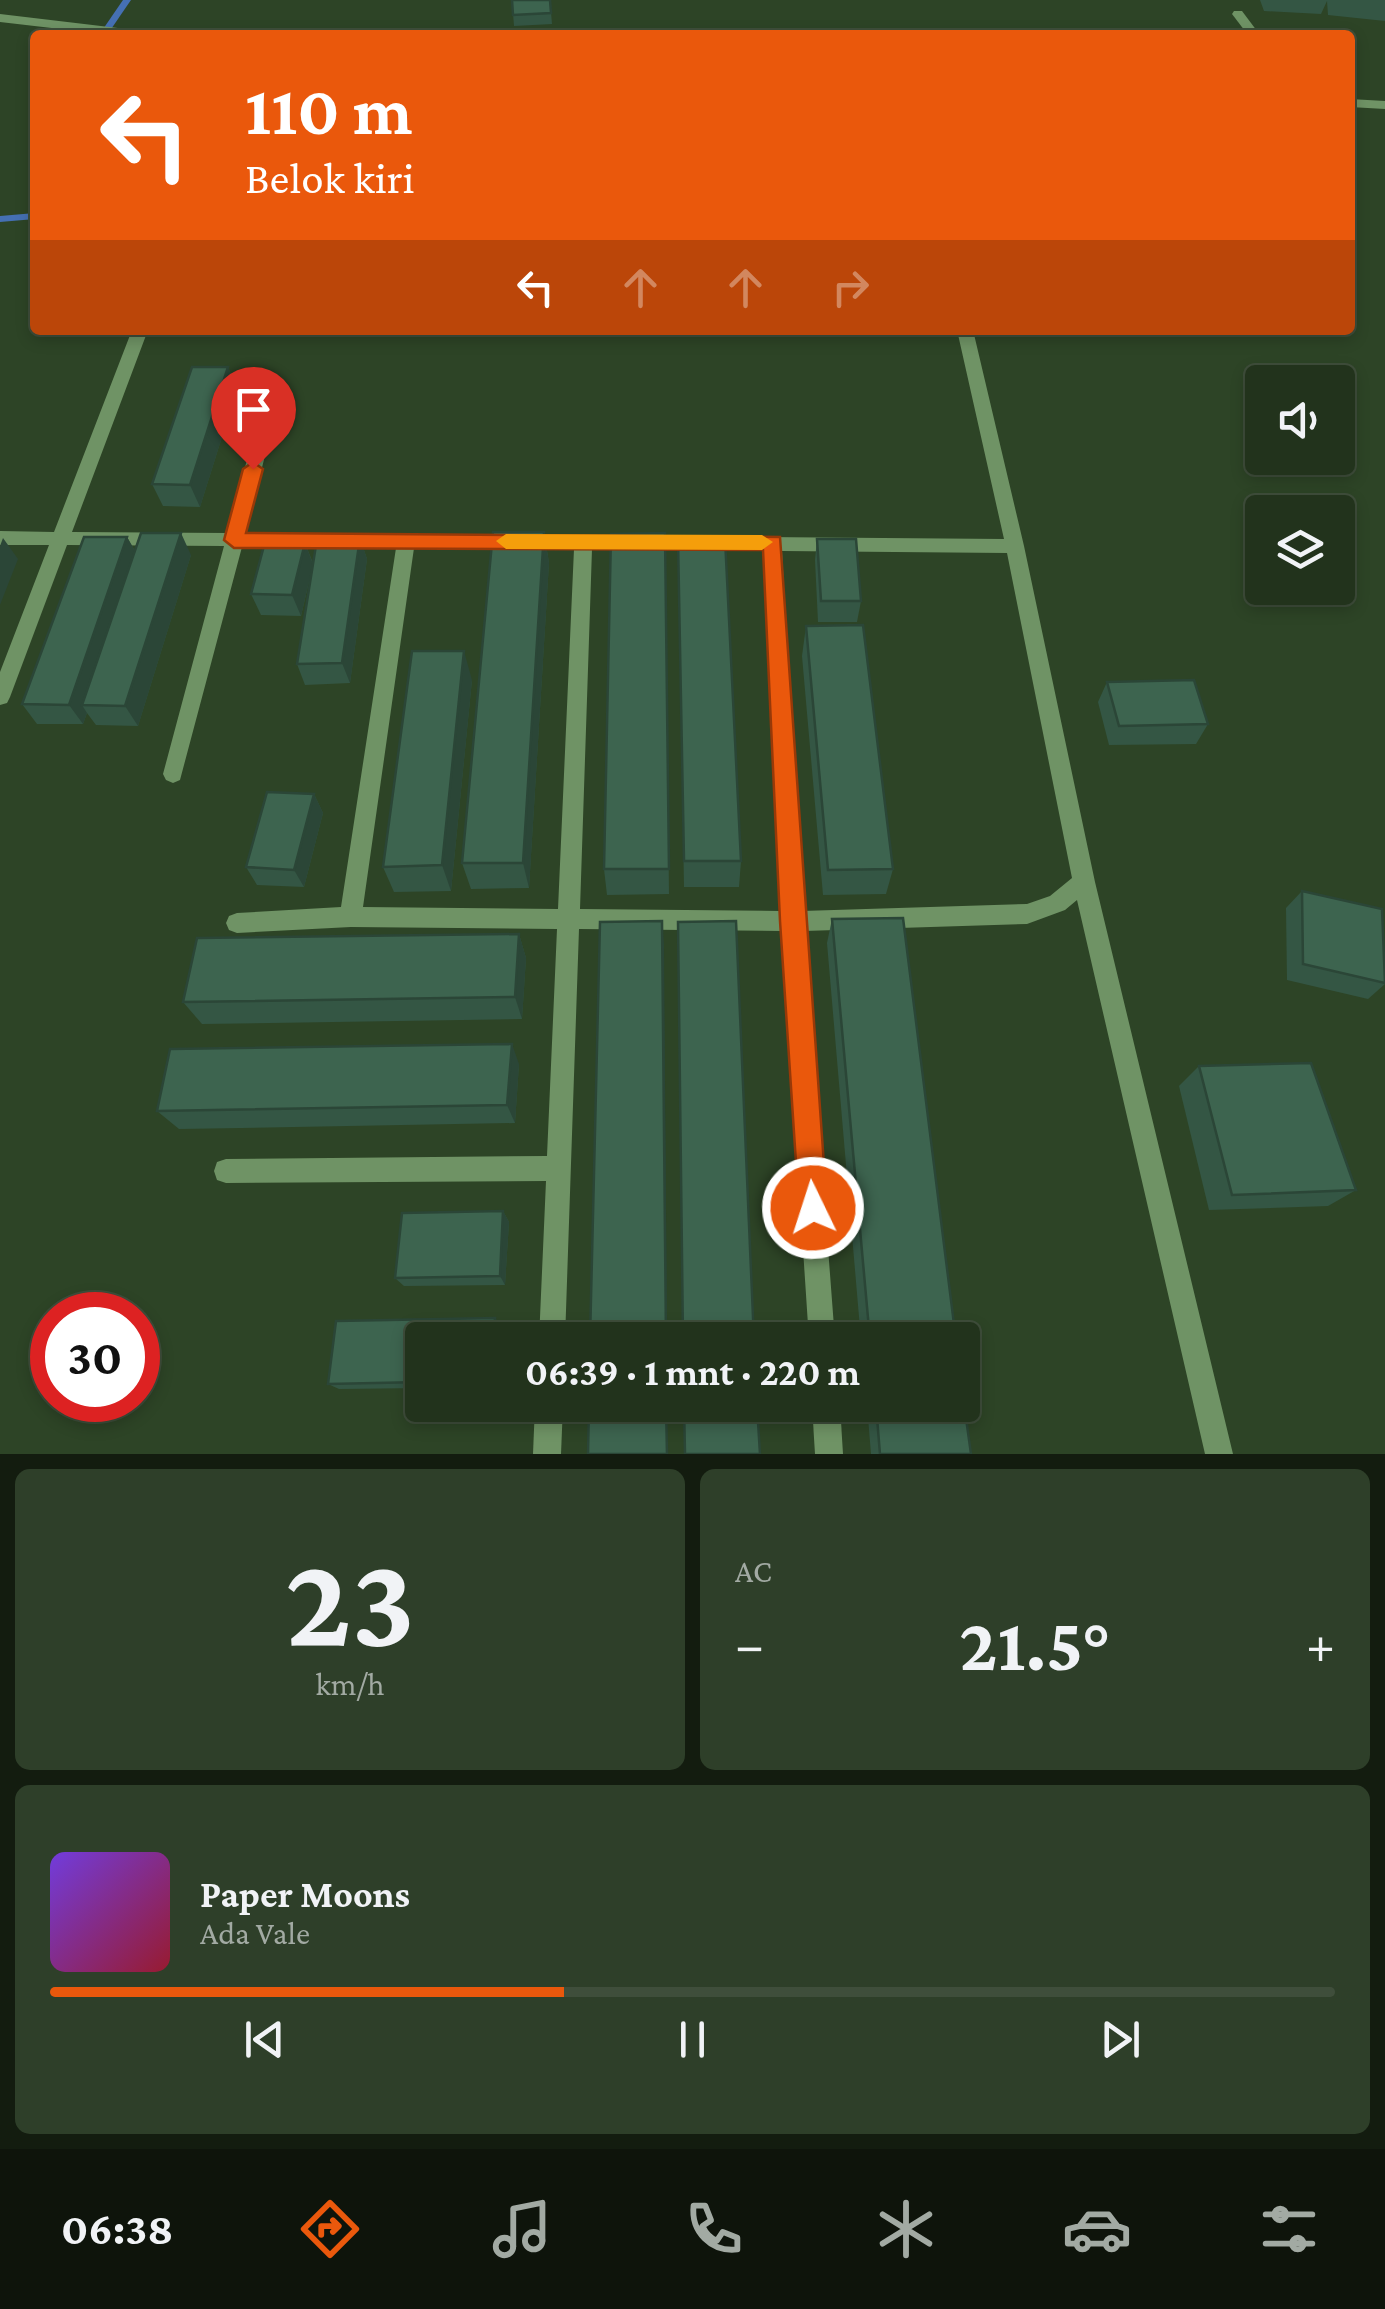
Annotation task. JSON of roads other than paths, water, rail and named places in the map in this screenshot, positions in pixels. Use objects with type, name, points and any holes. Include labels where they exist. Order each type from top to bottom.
[{"type":"street","points":[[1238,14],[1250,30]]},
{"type":"street","points":[[0,18],[101,30]]},
{"type":"street","points":[[1355,103],[1385,105]]},
{"type":"street","points":[[0,697],[138,335]]},
{"type":"street","points":[[966,335],[1015,546],[1084,882],[1219,1454]]},
{"type":"street","points":[[173,774],[272,398]]},
{"type":"street","points":[[0,538],[1015,546]]},
{"type":"street","points":[[351,917],[406,540]]},
{"type":"street","points":[[553,1322],[584,542]]},
{"type":"street","points":[[773,542],[792,921],[821,1322]]},
{"type":"street","points":[[237,923],[351,917],[792,921],[1027,914],[1057,902],[1084,882]]},
{"type":"street","points":[[226,1171],[560,1168]]},
{"type":"street","points":[[547,1454],[548,1422]]},
{"type":"street","points":[[827,1422],[829,1454]]},
{"type":"waterway","points":[[106,30],[127,0]]},
{"type":"waterway","points":[[0,219],[30,216]]}]
